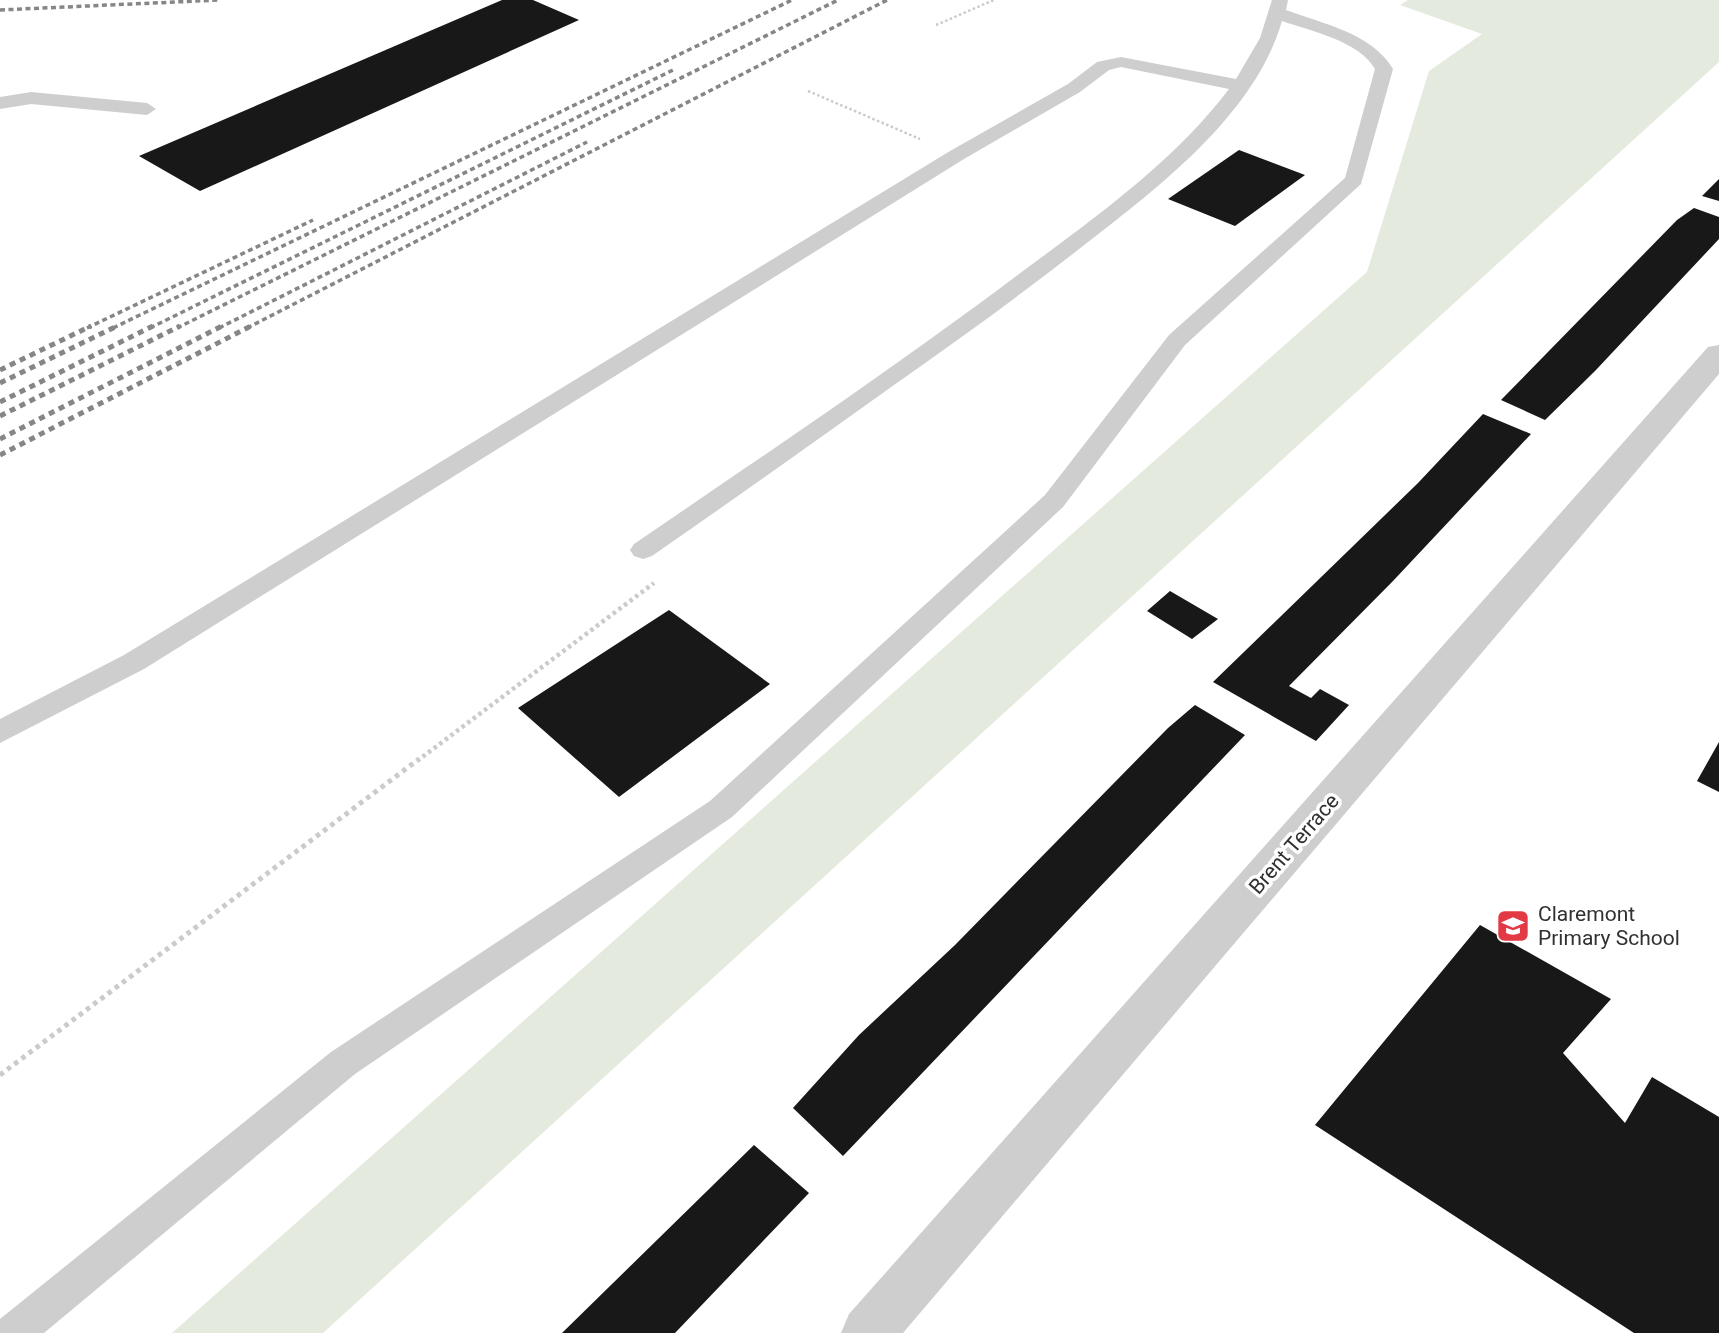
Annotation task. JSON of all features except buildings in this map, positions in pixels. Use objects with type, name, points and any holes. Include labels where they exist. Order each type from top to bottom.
[{"type":"street","name":"Brent Terrace","points":[[868,1333],[1719,354]]},
{"type":"lane","points":[[14,1333],[343,1063],[721,809],[1054,501],[1177,340],[1354,180],[1384,68],[1382,62],[1372,51],[1279,7],[1266,46],[1241,86],[1195,140],[1135,196],[981,314],[643,550]]},
{"type":"lane","points":[[0,732],[134,662],[957,155],[1074,88],[1103,66],[1121,62],[1241,86]]},
{"type":"lane","points":[[0,103],[31,98],[147,109]]},
{"type":"path","points":[[936,25],[993,0]]},
{"type":"path","points":[[808,92],[957,155]]},
{"type":"path","points":[[0,1075],[672,570],[643,550]]},
{"type":"shaded area","points":[[1408,0],[1719,0],[1719,62],[323,1333],[172,1333],[1367,272],[1429,71],[1482,34],[1400,5]]},
{"type":"railway","points":[[0,10],[219,0]]},
{"type":"railway","points":[[113,328],[792,0]]},
{"type":"railway","points":[[177,328],[838,0]]},
{"type":"railway","points":[[247,328],[887,0]]},
{"type":"railway","points":[[150,328],[675,69]]},
{"type":"railway","points":[[219,328],[587,142]]},
{"type":"railway","points":[[87,328],[313,220]]},
{"type":"railway","points":[[0,370],[91,326]]},
{"type":"railway","points":[[0,383],[117,326]]},
{"type":"railway","points":[[0,402],[153,326]]},
{"type":"railway","points":[[0,416],[180,326]]},
{"type":"railway","points":[[0,439],[222,326]]},
{"type":"railway","points":[[0,455],[251,326]]},
{"type":"place","name":"Claremont Primary School","points":[[1513,926]]}]
